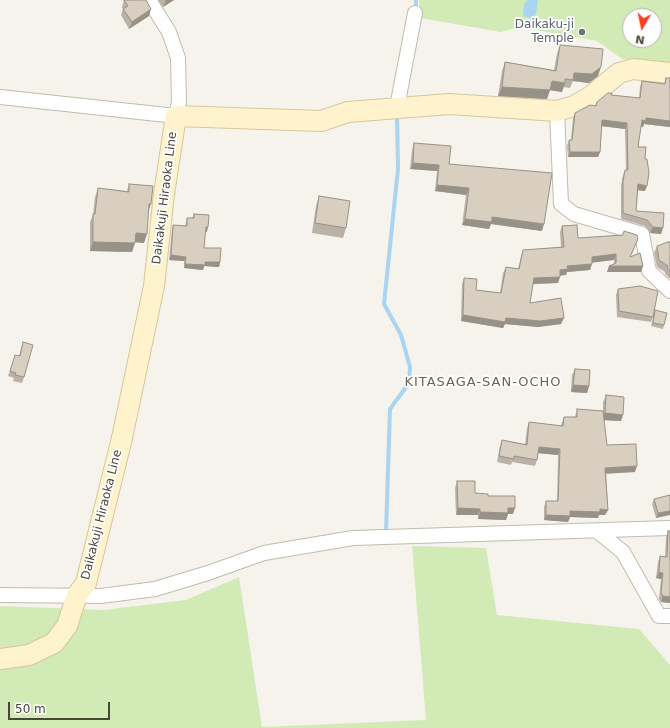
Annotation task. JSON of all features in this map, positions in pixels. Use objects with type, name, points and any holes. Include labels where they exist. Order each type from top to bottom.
[{"type":"main road","name":"Daikakuji Hiraoka Line","points":[[0,659],[29,655],[54,642],[67,626],[77,595],[86,583],[122,438],[154,286],[164,194],[176,116],[321,121],[348,112],[396,107],[450,104],[557,111],[574,106],[590,97],[619,73],[633,70],[670,73]]},
{"type":"street","points":[[0,97],[176,116],[179,95],[178,58],[169,32],[149,0]]},
{"type":"street","points":[[396,107],[415,13]]},
{"type":"street","points":[[557,111],[561,204],[574,214],[642,234],[649,271],[670,291]]},
{"type":"street","points":[[0,595],[101,596],[155,589],[208,573],[264,552],[354,538],[670,528]]},
{"type":"street","points":[[597,531],[623,552],[659,616],[670,616]]},
{"type":"green space","name":"Daikaku-ji Temple","points":[[419,0],[670,0],[670,64],[622,59],[597,41],[520,27],[501,32],[420,18]]},
{"type":"green space","points":[[412,546],[486,548],[497,615],[639,629],[670,665],[670,728],[0,728],[0,606],[103,610],[186,600],[239,577],[262,727],[426,720]]},
{"type":"water","points":[[527,0],[538,0],[536,14],[532,18],[525,17],[523,15],[524,4]]},
{"type":"building","points":[[124,0],[146,0],[151,9],[132,22],[123,9],[128,6]]},
{"type":"building","points":[[560,45],[603,49],[601,67],[592,74],[574,73],[573,80],[565,79],[565,83],[552,81],[550,90],[502,87],[505,62],[556,71]]},
{"type":"building","points":[[666,78],[670,78],[670,121],[646,118],[646,121],[642,120],[638,147],[646,147],[645,159],[647,159],[649,173],[647,186],[638,184],[636,211],[664,213],[663,228],[653,227],[647,220],[623,213],[623,181],[625,170],[628,170],[627,123],[602,120],[600,152],[570,152],[569,140],[572,140],[575,113],[590,105],[596,106],[597,102],[608,93],[612,93],[611,95],[640,98],[642,81],[665,84]]},
{"type":"building","points":[[414,143],[451,146],[449,164],[552,173],[544,224],[492,217],[492,222],[465,219],[469,188],[437,185],[439,165],[413,163]]},
{"type":"building","points":[[129,184],[153,186],[151,204],[149,204],[147,234],[136,233],[135,243],[93,242],[93,214],[95,214],[98,188],[129,192]]},
{"type":"building","points":[[319,196],[350,201],[346,228],[315,223]]},
{"type":"building","points":[[194,214],[209,215],[204,248],[221,248],[220,262],[205,262],[205,265],[185,264],[186,257],[171,255],[173,225],[187,226],[187,218],[194,218]]},
{"type":"building","points":[[577,225],[578,238],[623,235],[624,231],[637,235],[638,239],[630,257],[640,253],[643,266],[609,266],[616,263],[616,254],[592,257],[592,264],[567,266],[568,269],[560,270],[560,277],[534,278],[530,303],[561,298],[564,318],[540,321],[506,318],[505,322],[463,315],[464,278],[477,279],[476,290],[501,293],[506,267],[519,269],[523,250],[564,247],[562,226]]},
{"type":"building","points":[[670,242],[670,271],[667,268],[668,266],[659,260],[657,246]]},
{"type":"building","points":[[640,286],[658,291],[653,317],[619,311],[618,289]]},
{"type":"building","points":[[655,310],[667,313],[664,325],[653,323]]},
{"type":"building","points":[[23,342],[33,345],[24,377],[15,375],[16,373],[10,371],[15,355],[20,356]]},
{"type":"building","points":[[575,369],[590,370],[589,386],[573,385]]},
{"type":"building","points":[[606,395],[624,397],[623,415],[605,413]]},
{"type":"building","points":[[577,409],[603,411],[607,445],[636,444],[637,466],[605,468],[608,510],[600,509],[600,512],[570,511],[570,516],[546,515],[546,501],[558,501],[560,449],[539,447],[537,460],[514,456],[514,459],[499,456],[502,440],[527,445],[529,422],[563,426],[564,417],[577,417]]},
{"type":"building","points":[[457,481],[475,481],[475,493],[488,494],[488,496],[515,496],[515,508],[508,508],[508,513],[480,512],[480,509],[458,508]]},
{"type":"building","points":[[670,495],[670,511],[658,513],[654,499]]},
{"type":"building","points":[[668,531],[670,531],[670,597],[663,596],[661,593],[663,573],[659,572],[660,556],[667,557]]},
{"type":"waterway","points":[[416,0],[416,12]]},
{"type":"waterway","points":[[386,532],[390,409],[409,383],[410,367],[401,335],[384,304],[398,169],[397,114]]},
{"type":"place","name":"Daikaku-ji Temple","points":[[582,32]]},
{"type":"district","name":"KITASAGA-SAN-OCHO","points":[[483,383]]}]
